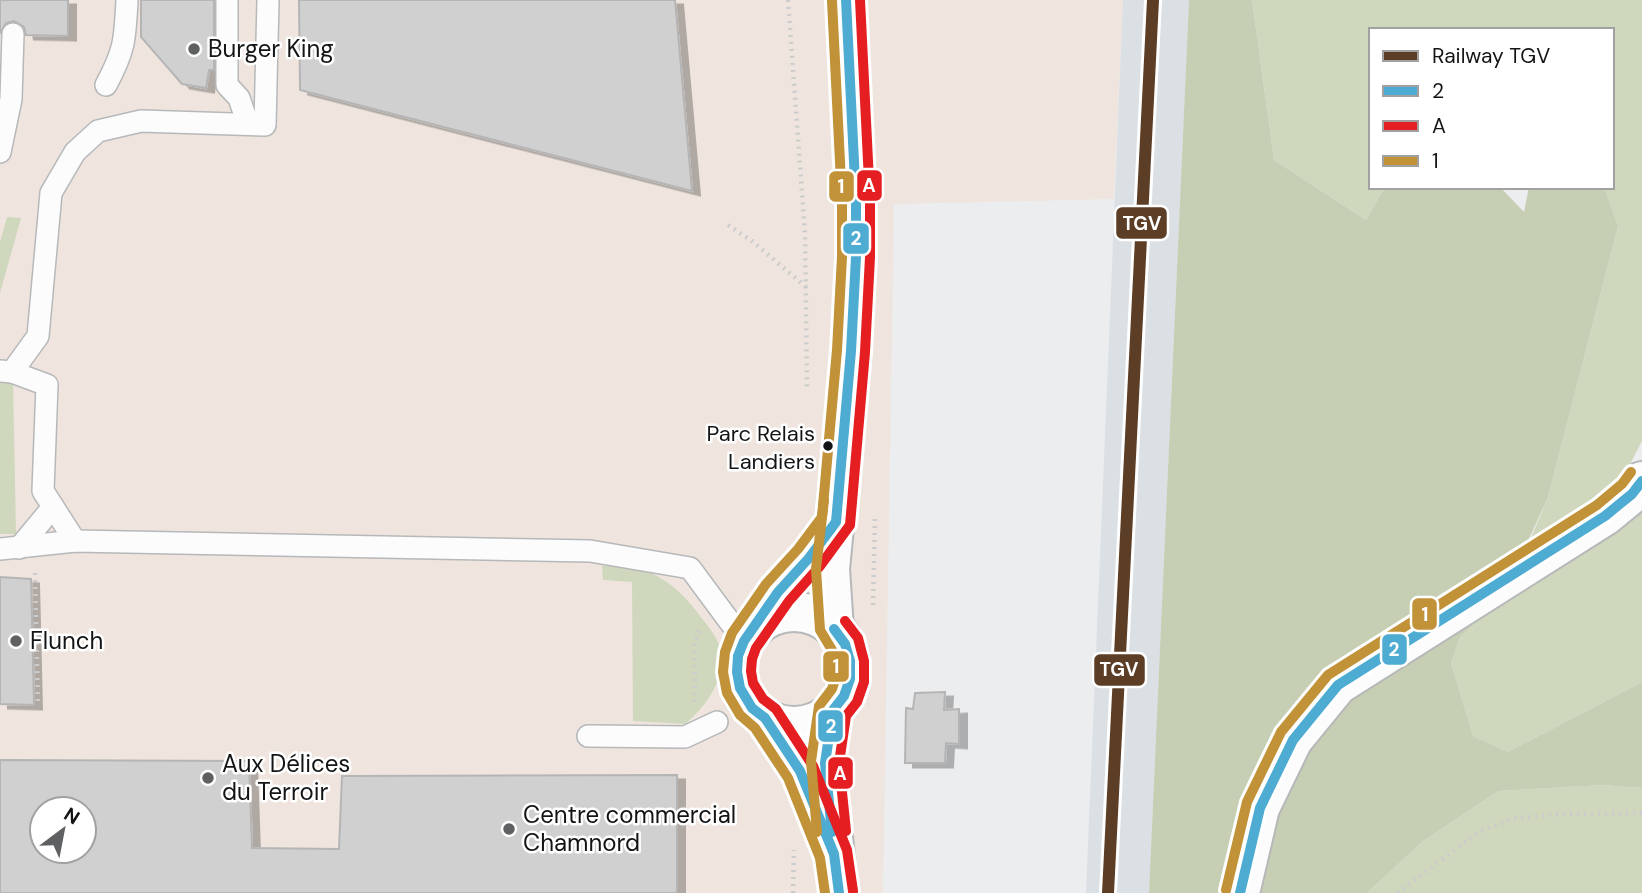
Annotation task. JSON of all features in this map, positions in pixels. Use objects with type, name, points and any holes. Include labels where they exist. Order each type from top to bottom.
[{"type":"main road","points":[[834,629],[830,569],[851,351],[856,257],[856,202],[846,0]]},
{"type":"main road","points":[[1240,893],[1260,808],[1293,740],[1338,685],[1605,516],[1632,494],[1642,481]]},
{"type":"main road","points":[[743,629],[774,615],[795,612],[817,617],[834,629],[848,652],[850,679],[844,696],[833,710],[818,721],[800,726],[781,724],[765,718],[752,708],[740,688],[737,664],[743,629],[809,558],[836,522]]},
{"type":"main road","points":[[833,710],[825,764],[839,893]]},
{"type":"main road","points":[[765,718],[800,771],[834,854]]},
{"type":"lane","points":[[106,85],[121,58],[125,40],[127,0]]},
{"type":"lane","points":[[227,0],[228,85],[239,98],[248,124]]},
{"type":"lane","points":[[75,541],[43,491],[47,385],[6,372],[38,336],[51,193],[75,152],[98,131],[141,121],[265,125],[268,0]]},
{"type":"lane","points":[[0,152],[13,34]]},
{"type":"lane","points":[[9,549],[53,507]]},
{"type":"lane","points":[[9,549],[75,541],[590,551],[690,568],[743,629]]},
{"type":"lane","points":[[588,736],[685,737],[723,713]]},
{"type":"path","points":[[788,0],[805,234],[807,390]]},
{"type":"path","points":[[728,225],[752,241],[806,287]]},
{"type":"path","points":[[9,549],[32,556],[34,565],[38,705]]},
{"type":"path","points":[[697,713],[693,695],[694,661],[697,635],[703,620]]},
{"type":"path","points":[[723,713],[726,692],[724,635],[743,629]]},
{"type":"path","points":[[1397,893],[1479,832],[1512,818],[1642,813]]},
{"type":"shaded area","points":[[0,0],[1123,0],[1114,199],[894,204],[883,893],[0,893]]},
{"type":"shaded area","points":[[1123,0],[1189,0],[1149,893],[1086,893]]},
{"type":"green space","points":[[1189,0],[1252,0],[1274,160],[1366,220],[1384,189],[1502,189],[1524,212],[1529,189],[1605,189],[1618,226],[1548,497],[1502,598],[1460,637],[1451,663],[1473,736],[1508,752],[1642,682],[1642,788],[1603,785],[1498,791],[1422,842],[1367,893],[1149,893]]},
{"type":"green space","points":[[1252,0],[1642,0],[1642,441],[1627,470],[1602,493],[1530,540],[1548,497],[1618,226],[1605,189],[1614,189],[1614,28],[1369,28],[1369,189],[1384,189],[1366,220],[1274,160]]},
{"type":"green space","points":[[7,217],[21,218],[0,293],[0,242]]},
{"type":"green space","points":[[0,382],[13,382],[16,534],[0,534]]},
{"type":"green space","points":[[1642,511],[1642,682],[1508,752],[1473,736],[1451,663],[1460,637],[1502,598],[1636,518]]},
{"type":"green space","points":[[602,566],[639,570],[665,581],[690,603],[717,639],[721,659],[718,680],[708,700],[685,724],[633,721],[632,582],[603,580]]},
{"type":"green space","points":[[1603,785],[1642,788],[1642,893],[1367,893],[1422,842],[1498,791]]},
{"type":"building","points":[[0,0],[68,0],[68,36],[26,35],[24,27],[14,21],[6,23],[0,33]]},
{"type":"building","name":"Burger King","points":[[141,0],[214,0],[214,70],[209,70],[206,88],[182,84],[141,37]]},
{"type":"building","points":[[299,0],[675,0],[692,191],[300,90]]},
{"type":"building","name":"Flunch","points":[[0,577],[31,579],[34,705],[0,704]]},
{"type":"building","points":[[945,692],[944,710],[959,709],[959,744],[946,743],[945,763],[905,763],[906,708],[913,709],[915,693]]},
{"type":"building","name":"Centre commercial Chamnord","points":[[0,760],[249,761],[252,848],[339,849],[342,776],[677,775],[677,893],[0,893]]},
{"type":"rail line","name":"TGV","points":[[1108,893],[1153,0]]},
{"type":"transit line","name":"2","points":[[839,893],[834,854],[800,771],[765,718],[752,708],[740,688],[737,672],[738,656],[744,641],[778,592],[809,558],[836,522],[856,257],[856,202],[846,0]]},
{"type":"transit line","name":"A","points":[[853,891],[847,850],[813,766],[776,709],[763,699],[753,683],[751,671],[756,648],[789,601],[820,566],[850,525],[870,257],[870,201],[860,0]]},
{"type":"transit line","name":"1","points":[[825,893],[820,858],[788,778],[755,728],[740,715],[727,693],[723,672],[725,652],[732,633],[766,584],[798,549],[822,517],[837,350],[842,257],[842,202],[832,1]]},
{"type":"transit line","name":"1","points":[[1226,890],[1247,802],[1281,732],[1328,675],[1597,505],[1622,484],[1631,472]]},
{"type":"transit line","name":"2","points":[[1240,893],[1260,808],[1293,740],[1338,685],[1605,516],[1632,494],[1642,481]]},
{"type":"transit line","name":"1","points":[[817,832],[811,761],[819,706],[832,689],[836,677],[832,650],[820,630],[816,569],[824,500]]},
{"type":"transit line","name":"A","points":[[845,621],[858,638],[864,661],[864,682],[857,702],[846,716],[839,763],[846,831]]},
{"type":"transit line","name":"2","points":[[832,832],[825,763],[833,710],[844,696],[850,679],[850,661],[845,644],[834,629]]},
{"type":"place","name":"Burger King","points":[[194,49]]},
{"type":"place","name":"Parc Relais Landiers","points":[[828,446]]},
{"type":"place","name":"Flunch","points":[[16,641]]},
{"type":"place","name":"Aux Délices du Terroir","points":[[208,778]]},
{"type":"place","name":"Centre commercial Chamnord","points":[[509,829]]}]
